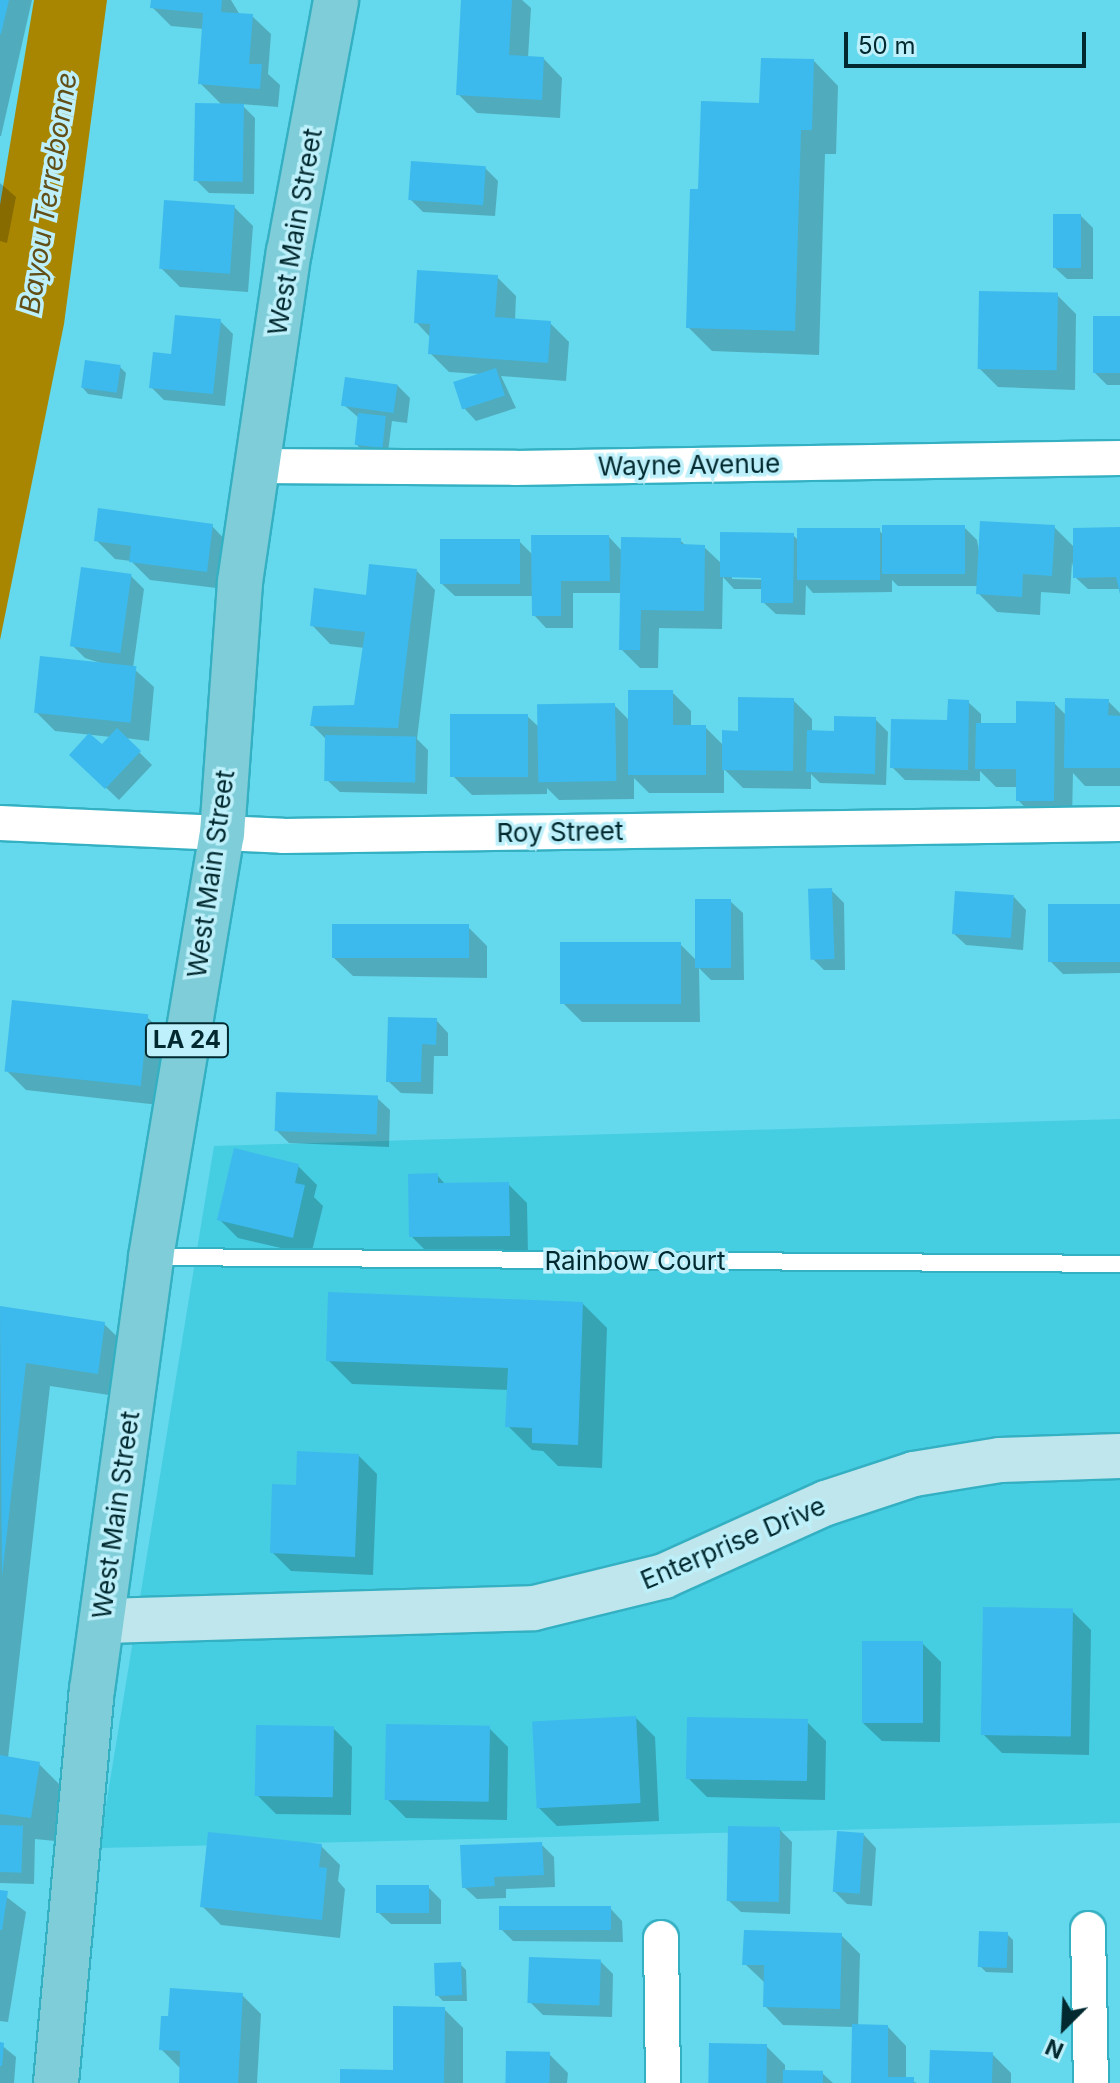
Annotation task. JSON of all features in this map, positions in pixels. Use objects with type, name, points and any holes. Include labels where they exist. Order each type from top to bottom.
[{"type":"main road","name":"West Main Street","points":[[56,2083],[70,1899],[102,1621],[151,1257],[222,834],[240,582],[289,252],[336,0]]},
{"type":"street","name":"Wayne Avenue","points":[[257,466],[515,468],[1120,458]]},
{"type":"street","name":"Roy Street","points":[[8,824],[222,834],[1120,824]]},
{"type":"street","name":"Enterprise Drive","points":[[102,1621],[490,1613],[547,1606],[664,1576],[826,1503],[914,1474],[1000,1460],[1120,1456]]},
{"type":"street","points":[[1088,1929],[1091,2083]]},
{"type":"street","points":[[661,1938],[663,2083]]},
{"type":"lane","name":"Rainbow Court","points":[[151,1257],[1120,1264]]},
{"type":"shaded area","points":[[1120,1119],[1120,1823],[99,1848],[214,1146]]},
{"type":"water","name":"Bayou Terrebonne","points":[[34,0],[107,0],[64,324],[0,640],[0,205]]},
{"type":"building","points":[[0,0],[9,0],[1,34],[0,34]]},
{"type":"building","points":[[151,0],[222,0],[221,12],[253,14],[249,64],[262,64],[260,89],[198,84],[203,13],[150,8]]},
{"type":"building","points":[[461,0],[512,0],[509,55],[544,57],[542,100],[456,95]]},
{"type":"building","points":[[761,58],[814,59],[812,130],[801,130],[795,331],[686,328],[690,189],[698,189],[701,101],[759,103]]},
{"type":"building","points":[[195,103],[244,104],[243,182],[194,181]]},
{"type":"building","points":[[411,161],[486,166],[483,205],[408,200]]},
{"type":"building","points":[[164,200],[235,205],[230,274],[159,269]]},
{"type":"building","points":[[1053,214],[1081,214],[1081,268],[1053,268]]},
{"type":"building","points":[[417,270],[498,275],[495,317],[551,321],[548,363],[428,354],[430,324],[414,323]]},
{"type":"building","points":[[979,291],[1058,292],[1057,370],[978,369]]},
{"type":"building","points":[[175,315],[221,319],[213,394],[149,388],[153,352],[171,354]]},
{"type":"building","points":[[1093,316],[1120,316],[1120,373],[1093,373]]},
{"type":"building","points":[[85,360],[121,365],[117,393],[81,388]]},
{"type":"building","points":[[496,368],[505,396],[462,409],[453,382]]},
{"type":"building","points":[[345,377],[397,384],[393,413],[341,406]]},
{"type":"building","points":[[358,413],[386,416],[383,448],[355,445]]},
{"type":"building","points":[[98,508],[213,524],[207,572],[129,562],[131,546],[94,541]]},
{"type":"building","points":[[980,521],[1055,525],[1052,576],[1023,574],[1022,597],[976,594]]},
{"type":"building","points":[[882,525],[965,525],[965,574],[882,574]]},
{"type":"building","points":[[1120,527],[1120,593],[1116,577],[1073,578],[1073,528]]},
{"type":"building","points":[[797,528],[880,528],[880,580],[797,580]]},
{"type":"building","points":[[720,532],[794,533],[793,603],[761,603],[761,578],[720,577]]},
{"type":"building","points":[[531,535],[609,535],[610,581],[561,581],[561,616],[532,616]]},
{"type":"building","points":[[621,537],[681,538],[681,544],[705,545],[704,611],[641,610],[640,650],[619,650]]},
{"type":"building","points":[[440,539],[520,539],[520,584],[440,584]]},
{"type":"building","points":[[369,564],[417,569],[398,728],[310,726],[313,706],[354,705],[365,632],[310,626],[314,588],[366,595]]},
{"type":"building","points":[[81,567],[132,574],[120,653],[70,646]]},
{"type":"building","points":[[40,656],[136,666],[131,723],[34,713]]},
{"type":"building","points":[[628,690],[673,690],[673,725],[706,725],[706,775],[628,775]]},
{"type":"building","points":[[738,697],[794,698],[793,771],[722,770],[722,730],[738,731]]},
{"type":"building","points":[[1065,698],[1109,699],[1108,715],[1120,716],[1120,768],[1064,768]]},
{"type":"building","points":[[948,699],[969,700],[968,770],[890,768],[891,719],[947,720]]},
{"type":"building","points":[[1016,701],[1055,702],[1054,801],[1016,801],[1016,769],[975,769],[976,723],[1016,723]]},
{"type":"building","points":[[615,703],[616,781],[538,782],[537,704]]},
{"type":"building","points":[[450,714],[528,714],[528,777],[450,777]]},
{"type":"building","points":[[834,716],[876,717],[875,774],[806,772],[807,730],[834,731]]},
{"type":"building","points":[[117,728],[141,751],[105,789],[69,755],[89,733],[102,744]]},
{"type":"building","points":[[325,735],[416,737],[415,783],[324,781]]},
{"type":"building","points":[[832,888],[834,959],[810,960],[808,889]]},
{"type":"building","points":[[955,891],[1014,895],[1011,938],[952,934]]},
{"type":"building","points":[[695,899],[731,899],[731,968],[695,968]]},
{"type":"building","points":[[1048,904],[1120,904],[1120,962],[1048,962]]},
{"type":"building","points":[[332,924],[469,924],[469,958],[332,958]]},
{"type":"building","points":[[560,942],[681,942],[681,1004],[560,1004]]},
{"type":"building","points":[[12,1000],[148,1014],[141,1086],[4,1072]]},
{"type":"building","points":[[388,1017],[437,1018],[436,1045],[422,1044],[421,1082],[386,1082]]},
{"type":"building","points":[[276,1092],[378,1096],[377,1135],[275,1131]]},
{"type":"building","points":[[234,1148],[299,1164],[295,1183],[305,1185],[293,1238],[217,1220]]},
{"type":"building","points":[[438,1173],[438,1183],[509,1182],[510,1236],[409,1237],[408,1174]]},
{"type":"building","points":[[328,1292],[583,1302],[578,1445],[532,1443],[532,1428],[505,1427],[508,1368],[326,1361]]},
{"type":"building","points":[[0,1306],[105,1322],[98,1374],[26,1363],[2,1577]]},
{"type":"building","points":[[297,1451],[359,1454],[355,1557],[270,1553],[272,1484],[296,1485]]},
{"type":"building","points":[[983,1607],[1073,1609],[1071,1737],[981,1735]]},
{"type":"building","points":[[862,1641],[923,1641],[923,1723],[862,1723]]},
{"type":"building","points":[[636,1716],[641,1803],[537,1808],[532,1721]]},
{"type":"building","points":[[687,1717],[808,1719],[807,1781],[686,1779]]},
{"type":"building","points":[[386,1724],[490,1726],[489,1802],[385,1800]]},
{"type":"building","points":[[256,1725],[334,1726],[333,1797],[255,1796]]},
{"type":"building","points":[[0,1755],[40,1762],[31,1818],[0,1814]]},
{"type":"building","points":[[0,1825],[23,1826],[21,1873],[0,1872]]},
{"type":"building","points":[[728,1826],[780,1827],[779,1902],[727,1901]]},
{"type":"building","points":[[837,1831],[864,1833],[860,1894],[833,1892]]},
{"type":"building","points":[[208,1832],[322,1844],[319,1867],[327,1868],[322,1920],[200,1907]]},
{"type":"building","points":[[542,1842],[544,1875],[494,1877],[495,1886],[462,1888],[460,1845]]},
{"type":"building","points":[[376,1885],[429,1885],[429,1913],[376,1913]]},
{"type":"building","points":[[0,1890],[8,1891],[2,1930],[0,1930]]},
{"type":"building","points":[[499,1906],[611,1906],[611,1930],[499,1930]]},
{"type":"building","points":[[744,1930],[842,1933],[840,2009],[763,2007],[764,1965],[742,1965]]},
{"type":"building","points":[[979,1931],[1008,1932],[1007,1968],[978,1967]]},
{"type":"building","points":[[529,1957],[601,1960],[599,2005],[527,2003]]},
{"type":"building","points":[[461,1962],[462,1995],[435,1996],[434,1963]]},
{"type":"building","points":[[170,1988],[243,1993],[238,2083],[179,2083],[180,2051],[159,2050],[161,2016],[168,2016]]},
{"type":"building","points":[[393,2006],[445,2007],[444,2083],[340,2083],[340,2069],[393,2070]]},
{"type":"building","points":[[852,2024],[888,2025],[888,2077],[914,2077],[914,2083],[851,2083]]},
{"type":"building","points":[[0,2042],[4,2043],[2,2066],[0,2066]]},
{"type":"building","points":[[709,2043],[767,2044],[766,2083],[708,2083]]},
{"type":"building","points":[[930,2050],[993,2052],[992,2083],[929,2083]]},
{"type":"building","points":[[506,2051],[550,2052],[549,2083],[505,2083]]},
{"type":"building","points":[[783,2070],[823,2071],[823,2083],[783,2083]]}]
